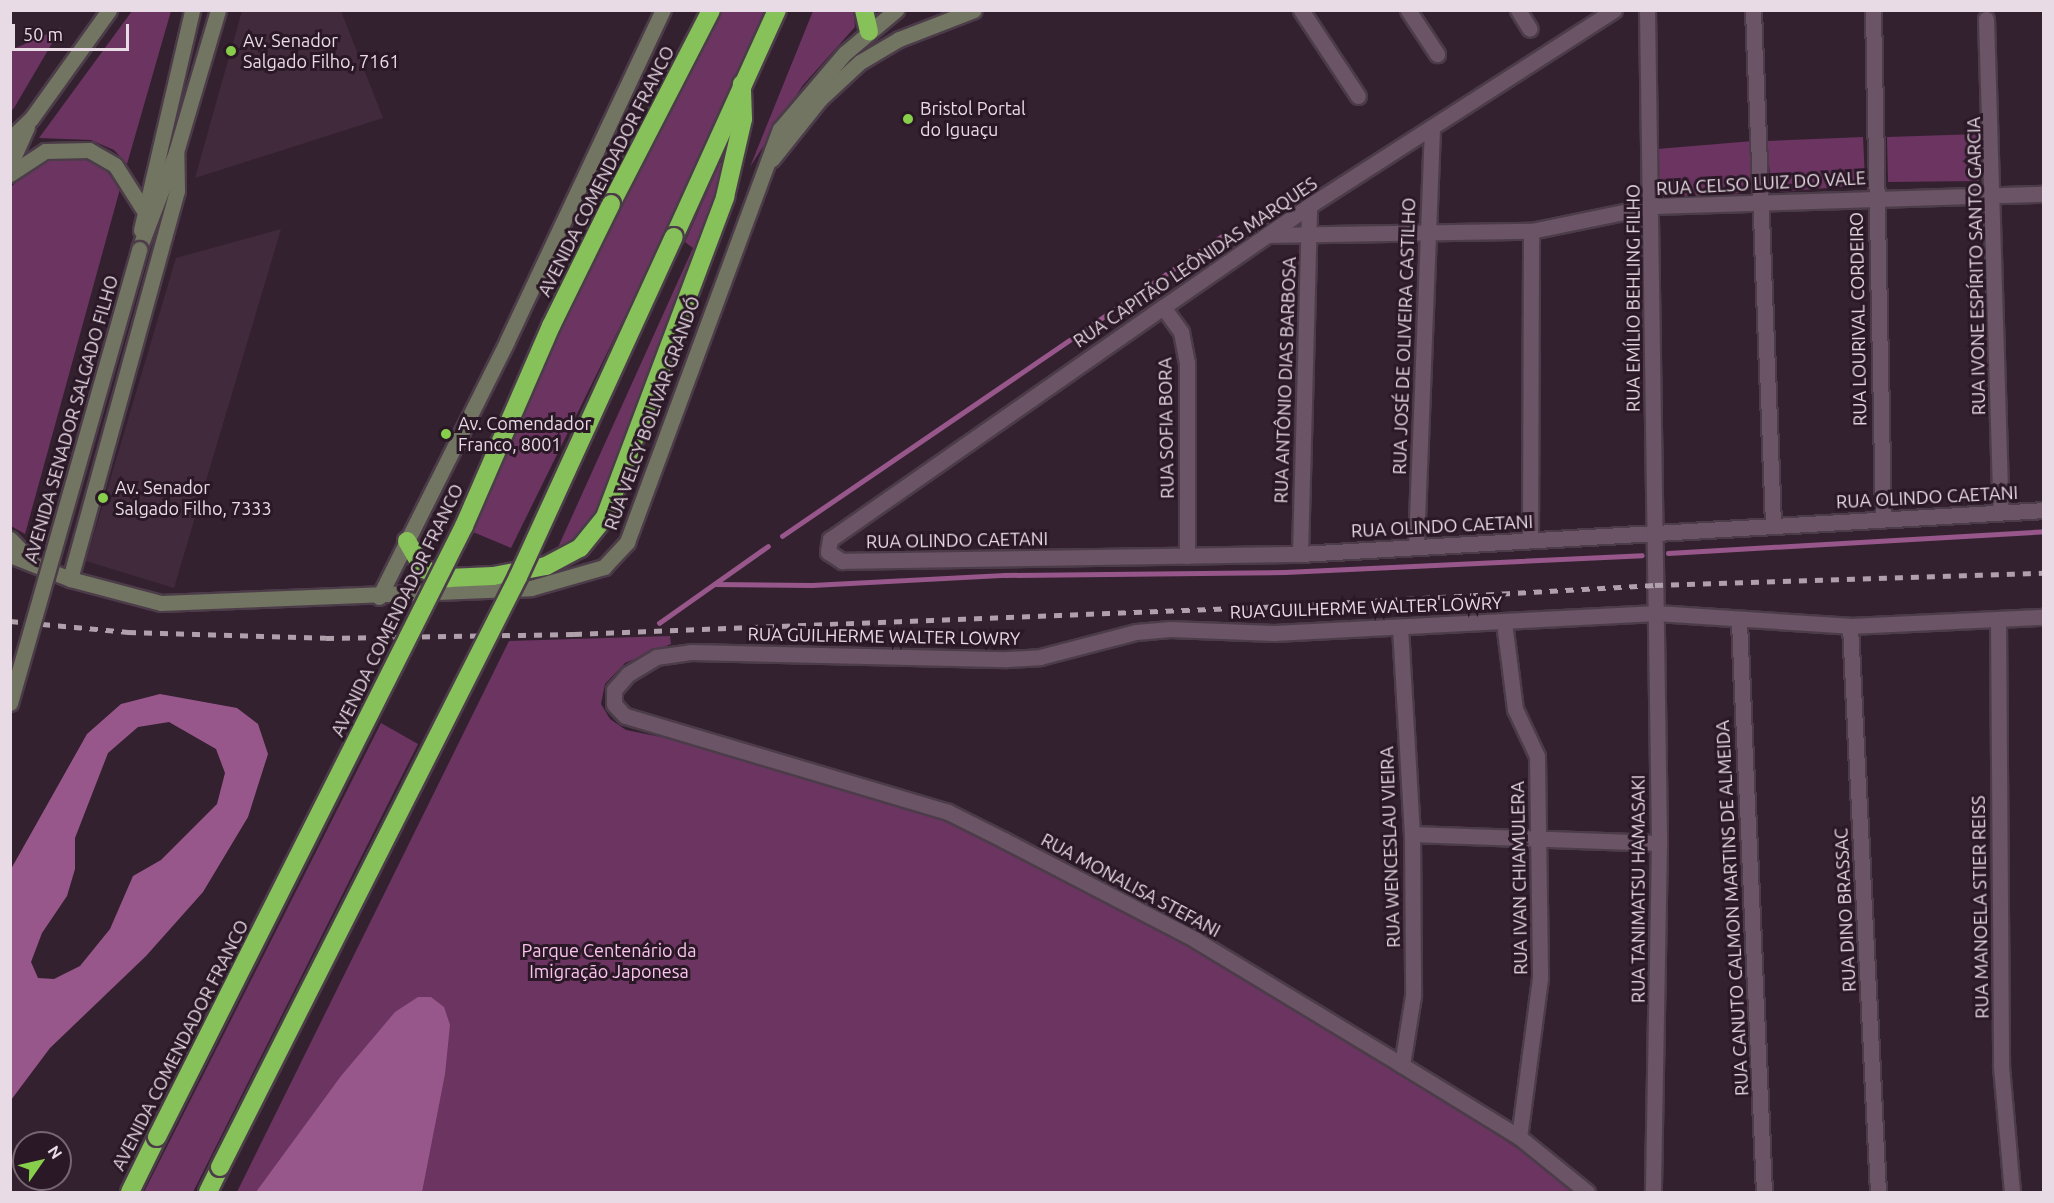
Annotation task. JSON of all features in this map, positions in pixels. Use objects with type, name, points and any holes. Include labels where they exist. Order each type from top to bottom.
[{"type":"highway","name":"AVENIDA COMENDADOR FRANCO","points":[[130,1192],[464,526],[551,326],[711,10]]},
{"type":"highway","points":[[208,1192],[331,940],[519,577],[741,84],[777,10]]},
{"type":"highway","points":[[864,10],[869,31]]},
{"type":"highway","points":[[407,541],[423,569],[448,578],[494,576],[554,562],[580,548],[605,518],[725,197],[743,119],[741,84]]},
{"type":"main road","points":[[10,139],[31,119],[109,10]]},
{"type":"main road","name":"AVENIDA SENADOR SALGADO FILHO","points":[[139,249],[143,208],[192,10]]},
{"type":"main road","name":"AVENIDA SENADOR SALGADO FILHO","points":[[10,703],[139,249],[177,152],[218,10]]},
{"type":"main road","name":"AVENIDA COMENDADOR FRANCO","points":[[379,597],[663,10]]},
{"type":"main road","name":"RUA VELCY BOLIVAR GRANDÓ","points":[[10,555],[31,561],[70,579],[161,603],[379,597],[549,585],[604,567],[627,542],[716,294],[770,161],[780,129],[869,31],[896,10]]},
{"type":"main road","name":"RUA VELCY BOLIVAR GRANDÓ","points":[[770,161],[820,99],[860,62],[899,39],[974,10]]},
{"type":"main road","points":[[10,165],[31,119]]},
{"type":"main road","points":[[10,174],[45,151],[89,150],[115,165],[143,208]]},
{"type":"main road","points":[[70,579],[177,191],[177,152]]},
{"type":"main road","name":"RUA VELCY BOLIVAR GRANDÓ","points":[[10,539],[31,561]]},
{"type":"main road","name":"AVENIDA COMENDADOR FRANCO","points":[[395,564],[408,595]]},
{"type":"street","points":[[1301,10],[1358,96]]},
{"type":"street","points":[[1408,10],[1437,54]]},
{"type":"street","points":[[1518,10],[1530,29]]},
{"type":"street","name":"RUA CAPITÃO LEÔNIDAS MARQUES","points":[[842,561],[828,552],[830,539],[1309,206],[1614,10]]},
{"type":"street","name":"RUA EMÍLIO BEHLING FILHO","points":[[1647,10],[1653,206],[1655,585]]},
{"type":"street","points":[[1753,10],[1773,524]]},
{"type":"street","name":"RUA LOURIVAL CORDEIRO","points":[[1873,10],[1883,518]]},
{"type":"street","name":"RUA IVONE ESPÍRITO SANTO GARCIA","points":[[1986,19],[1994,195],[2001,512]]},
{"type":"street","name":"RUA JOSÉ DE OLIVEIRA CASTILHO","points":[[1416,545],[1432,129]]},
{"type":"street","name":"RUA CELSO LUIZ DO VALE","points":[[1267,235],[1531,231],[1653,206],[1761,200],[2043,194]]},
{"type":"street","name":"RUA ANTÔNIO DIAS BARBOSA","points":[[1300,554],[1309,206]]},
{"type":"street","points":[[1530,540],[1531,231]]},
{"type":"street","name":"RUA SOFIA BORA","points":[[1163,307],[1182,332],[1187,363],[1187,556]]},
{"type":"street","name":"RUA OLINDO CAETANI","points":[[842,561],[1300,554],[1416,545],[2043,510]]},
{"type":"street","name":"RUA TANIMATSU HAMASAKI","points":[[1653,1192],[1659,843],[1655,585]]},
{"type":"street","name":"RUA GUILHERME WALTER LOWRY","points":[[614,704],[614,690],[628,674],[656,657],[691,652],[1006,659],[1040,657],[1136,632],[1170,629],[1274,633],[1656,613],[1693,613],[1739,622],[1850,626],[2043,617]]},
{"type":"street","name":"RUA MANOELA STIER REISS","points":[[1998,620],[2001,1066],[2012,1192]]},
{"type":"street","name":"RUA IVAN CHIAMULERA","points":[[1504,622],[1515,709],[1537,756],[1540,978],[1519,1137]]},
{"type":"street","name":"RUA CANUTO CALMON MARTINS DE ALMEIDA","points":[[1739,622],[1764,1192]]},
{"type":"street","name":"RUA DINO BRASSAC","points":[[1850,626],[1878,1192]]},
{"type":"street","name":"RUA WENCESLAU VIEIRA","points":[[1400,627],[1412,834],[1413,996],[1402,1065]]},
{"type":"street","name":"RUA MONALISA STEFANI","points":[[614,704],[625,716],[652,726],[948,812],[1196,940],[1519,1137],[1587,1192]]},
{"type":"street","points":[[1412,834],[1538,842],[1659,843]]},
{"type":"shaded area","points":[[242,11],[341,11],[383,118],[195,178]]},
{"type":"shaded area","points":[[281,229],[174,588],[86,561],[176,258]]},
{"type":"shaded area","points":[[160,694],[237,708],[258,724],[268,754],[248,817],[203,892],[146,956],[50,1048],[11,1100],[11,869],[87,734],[121,704]],"holes":[[[169,722],[216,749],[225,773],[217,804],[161,860],[133,876],[110,929],[80,966],[54,979],[38,978],[31,962],[42,933],[67,896],[75,869],[75,838],[108,753],[138,727]]]},
{"type":"shaded area","points":[[418,997],[431,997],[444,1007],[450,1025],[445,1074],[422,1192],[256,1192],[341,1076],[395,1012]]},
{"type":"green space","points":[[132,11],[171,11],[127,164],[114,150],[91,140],[39,138]]},
{"type":"green space","points":[[721,11],[766,11],[668,229],[511,548],[473,532],[559,331]]},
{"type":"green space","points":[[813,11],[854,11],[855,27],[803,85],[750,167]]},
{"type":"green space","points":[[61,28],[14,108],[11,111],[11,50]]},
{"type":"green space","points":[[1980,134],[1979,181],[1888,182],[1887,137]]},
{"type":"green space","points":[[1863,137],[1865,179],[1861,185],[1781,192],[1771,187],[1767,141]]},
{"type":"green space","points":[[1753,141],[1754,180],[1743,193],[1664,197],[1659,193],[1657,149]]},
{"type":"green space","points":[[63,157],[86,160],[106,170],[120,189],[25,534],[11,526],[11,187],[34,165]]},
{"type":"green space","points":[[720,163],[726,163],[719,194],[604,503],[586,539],[555,554],[693,248],[685,242]]},
{"type":"green space","name":"Parque Centenário da Imigração Japonesa","points":[[670,636],[671,644],[625,663],[605,684],[601,704],[610,719],[626,730],[686,742],[956,824],[1214,960],[1408,1076],[1530,1157],[1571,1192],[237,1192],[509,641]]},
{"type":"green space","points":[[381,723],[418,744],[193,1192],[144,1192]]},
{"type":"waterway","points":[[782,536],[1225,234]]},
{"type":"waterway","points":[[1668,553],[2044,531]]},
{"type":"waterway","points":[[659,623],[768,546]]},
{"type":"waterway","points":[[715,584],[812,585],[1005,575],[1285,572],[1642,555]]},
{"type":"railway","points":[[10,621],[128,632],[326,638],[574,634],[1262,607],[1655,585],[2044,573]]},
{"type":"place","name":"Av. Senador Salgado Filho, 7161","points":[[231,51]]},
{"type":"place","name":"Bristol Portal do Iguaçu","points":[[908,119]]},
{"type":"place","name":"Av. Comendador Franco, 8001","points":[[446,434]]},
{"type":"place","name":"Av. Senador Salgado Filho, 7333","points":[[103,498]]}]
